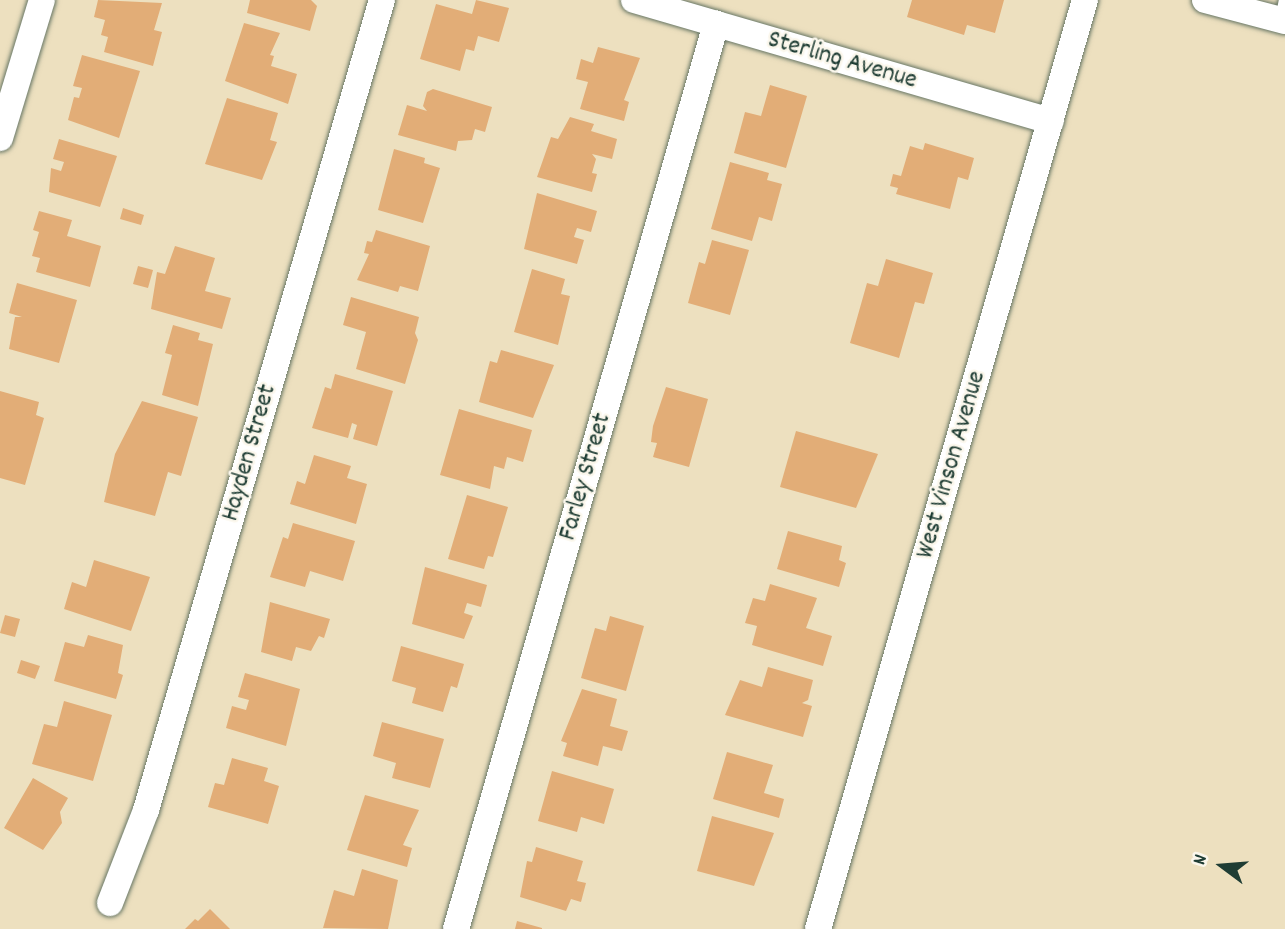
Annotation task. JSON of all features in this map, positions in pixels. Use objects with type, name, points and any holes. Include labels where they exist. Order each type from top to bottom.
[{"type":"street","points":[[0,138],[42,0]]},
{"type":"street","name":"Hayden Street","points":[[110,903],[146,810],[382,0]]},
{"type":"street","name":"Sterling Avenue","points":[[634,0],[1051,121]]},
{"type":"street","name":"West Vinson Avenue","points":[[818,929],[1085,0]]},
{"type":"street","points":[[1205,0],[1283,13]]},
{"type":"street","name":"Farley Street","points":[[456,929],[716,24]]},
{"type":"building","points":[[98,0],[162,3],[154,30],[162,32],[153,66],[104,52],[108,37],[101,35],[105,20],[94,17]]},
{"type":"building","points":[[250,0],[311,0],[317,6],[310,31],[247,13]]},
{"type":"building","points":[[476,0],[509,8],[499,42],[478,36],[474,51],[466,49],[460,71],[420,59],[436,4],[472,14]]},
{"type":"building","points":[[912,0],[1004,0],[995,33],[967,25],[964,35],[907,17]]},
{"type":"building","points":[[244,23],[280,33],[270,55],[274,56],[271,66],[297,74],[288,104],[225,81]]},
{"type":"building","points":[[598,47],[640,58],[624,100],[629,102],[624,121],[580,109],[588,82],[576,79],[581,59],[593,63]]},
{"type":"building","points":[[82,55],[140,71],[119,138],[68,120],[74,97],[79,98],[82,88],[73,86]]},
{"type":"building","points":[[770,85],[807,96],[786,168],[734,153],[745,112],[761,116]]},
{"type":"building","points":[[433,89],[492,107],[485,132],[475,129],[472,140],[458,141],[456,151],[398,135],[407,105],[427,111],[423,106],[427,92]]},
{"type":"building","points":[[227,98],[278,113],[270,140],[277,142],[262,180],[205,164]]},
{"type":"building","points":[[570,117],[594,124],[591,131],[617,139],[612,159],[592,154],[596,159],[592,173],[597,174],[592,192],[537,177],[551,137],[558,139]]},
{"type":"building","points":[[59,139],[117,156],[100,207],[49,192],[51,168],[61,171],[64,162],[53,159]]},
{"type":"building","points":[[925,143],[974,158],[968,180],[958,177],[950,209],[896,194],[898,188],[890,186],[893,174],[901,176],[910,146],[923,150]]},
{"type":"building","points":[[394,149],[425,158],[424,163],[440,168],[423,223],[378,210]]},
{"type":"building","points":[[730,162],[769,173],[767,180],[782,184],[772,221],[759,217],[752,241],[711,229]]},
{"type":"building","points":[[537,193],[597,211],[591,232],[577,228],[574,237],[584,240],[577,264],[524,249]]},
{"type":"building","points":[[123,208],[144,215],[141,225],[120,219]]},
{"type":"building","points":[[39,211],[72,220],[67,236],[101,246],[90,287],[36,272],[40,258],[32,256],[39,232],[33,230]]},
{"type":"building","points":[[376,230],[430,246],[418,291],[400,286],[398,292],[357,280],[369,254],[364,253],[367,241],[372,242]]},
{"type":"building","points":[[712,240],[749,250],[730,315],[688,303],[699,262],[705,264]]},
{"type":"building","points":[[175,246],[215,258],[205,291],[231,298],[222,329],[151,309],[157,272],[165,274]]},
{"type":"building","points":[[886,259],[933,273],[924,304],[915,302],[899,358],[850,343],[867,283],[878,286]]},
{"type":"building","points":[[138,266],[153,270],[148,288],[133,284]]},
{"type":"building","points":[[532,269],[565,279],[561,294],[570,296],[558,345],[514,332]]},
{"type":"building","points":[[17,283],[77,300],[59,363],[9,349],[15,317],[22,317],[9,313]]},
{"type":"building","points":[[351,297],[419,317],[415,333],[418,340],[405,384],[356,369],[366,332],[343,325]]},
{"type":"building","points":[[173,325],[200,333],[198,340],[213,344],[198,406],[162,395],[172,355],[165,353]]},
{"type":"building","points":[[501,350],[554,365],[533,418],[479,402],[490,361],[497,363]]},
{"type":"building","points":[[335,374],[393,391],[377,446],[353,439],[357,425],[352,423],[348,438],[312,428],[325,387],[331,389]]},
{"type":"building","points":[[666,387],[708,399],[689,467],[653,457],[657,443],[651,442],[653,426]]},
{"type":"building","points":[[0,391],[39,402],[36,415],[44,418],[25,485],[0,478]]},
{"type":"building","points":[[142,401],[198,417],[181,476],[168,472],[155,516],[104,502],[115,454]]},
{"type":"building","points":[[459,409],[532,430],[523,462],[507,457],[504,469],[494,466],[490,489],[440,475]]},
{"type":"building","points":[[796,431],[878,454],[856,508],[780,487]]},
{"type":"building","points":[[314,455],[351,466],[347,478],[367,484],[356,524],[290,504],[297,481],[305,484]]},
{"type":"building","points":[[467,495],[508,507],[493,557],[488,556],[484,569],[448,559]]},
{"type":"building","points":[[293,523],[355,541],[343,581],[310,571],[305,587],[270,577],[283,537],[288,539]]},
{"type":"building","points":[[788,531],[842,546],[839,560],[846,563],[839,587],[777,569]]},
{"type":"building","points":[[94,560],[150,577],[131,631],[64,609],[72,582],[86,587]]},
{"type":"building","points":[[425,567],[487,585],[481,607],[467,603],[464,613],[473,616],[464,639],[412,624]]},
{"type":"building","points":[[770,584],[817,598],[806,628],[832,636],[823,666],[752,645],[757,626],[745,623],[753,598],[765,601]]},
{"type":"building","points":[[270,602],[330,619],[324,638],[319,636],[311,651],[296,647],[292,661],[261,652]]},
{"type":"building","points":[[5,615],[20,619],[15,637],[0,633]]},
{"type":"building","points":[[610,616],[644,626],[626,691],[581,678],[595,628],[606,631]]},
{"type":"building","points":[[88,635],[123,645],[118,673],[123,675],[116,699],[54,681],[65,642],[84,647]]},
{"type":"building","points":[[401,646],[464,664],[457,688],[451,686],[443,712],[412,703],[416,688],[392,681]]},
{"type":"building","points":[[21,660],[40,666],[35,679],[17,673]]},
{"type":"building","points":[[768,667],[813,680],[808,700],[802,703],[812,706],[803,737],[725,715],[740,680],[762,687]]},
{"type":"building","points":[[245,673],[300,689],[286,746],[226,728],[232,706],[246,710],[249,700],[238,697]]},
{"type":"building","points":[[582,689],[617,699],[610,726],[628,731],[622,751],[603,746],[598,766],[563,756],[567,743],[561,741]]},
{"type":"building","points":[[64,701],[112,715],[93,781],[32,764],[44,724],[57,727]]},
{"type":"building","points":[[382,722],[444,739],[430,788],[392,778],[396,763],[373,756]]},
{"type":"building","points":[[727,752],[773,765],[764,793],[784,799],[779,818],[713,799]]},
{"type":"building","points":[[232,758],[268,768],[264,781],[279,786],[268,824],[208,807],[215,783],[224,785]]},
{"type":"building","points":[[552,771],[614,789],[604,824],[581,817],[577,832],[538,821]]},
{"type":"building","points":[[33,778],[68,798],[60,812],[62,823],[43,850],[4,828]]},
{"type":"building","points":[[365,795],[419,810],[403,845],[412,848],[407,867],[347,850]]},
{"type":"building","points":[[712,816],[774,833],[754,886],[697,871]]},
{"type":"building","points":[[536,847],[583,861],[577,881],[586,883],[581,902],[571,899],[566,911],[520,897],[527,861],[532,862]]},
{"type":"building","points":[[362,869],[398,880],[388,929],[323,928],[334,890],[354,896]]},
{"type":"building","points":[[210,909],[230,929],[185,929],[195,919],[198,921]]},
{"type":"building","points":[[517,921],[542,928],[542,929],[515,929]]}]
